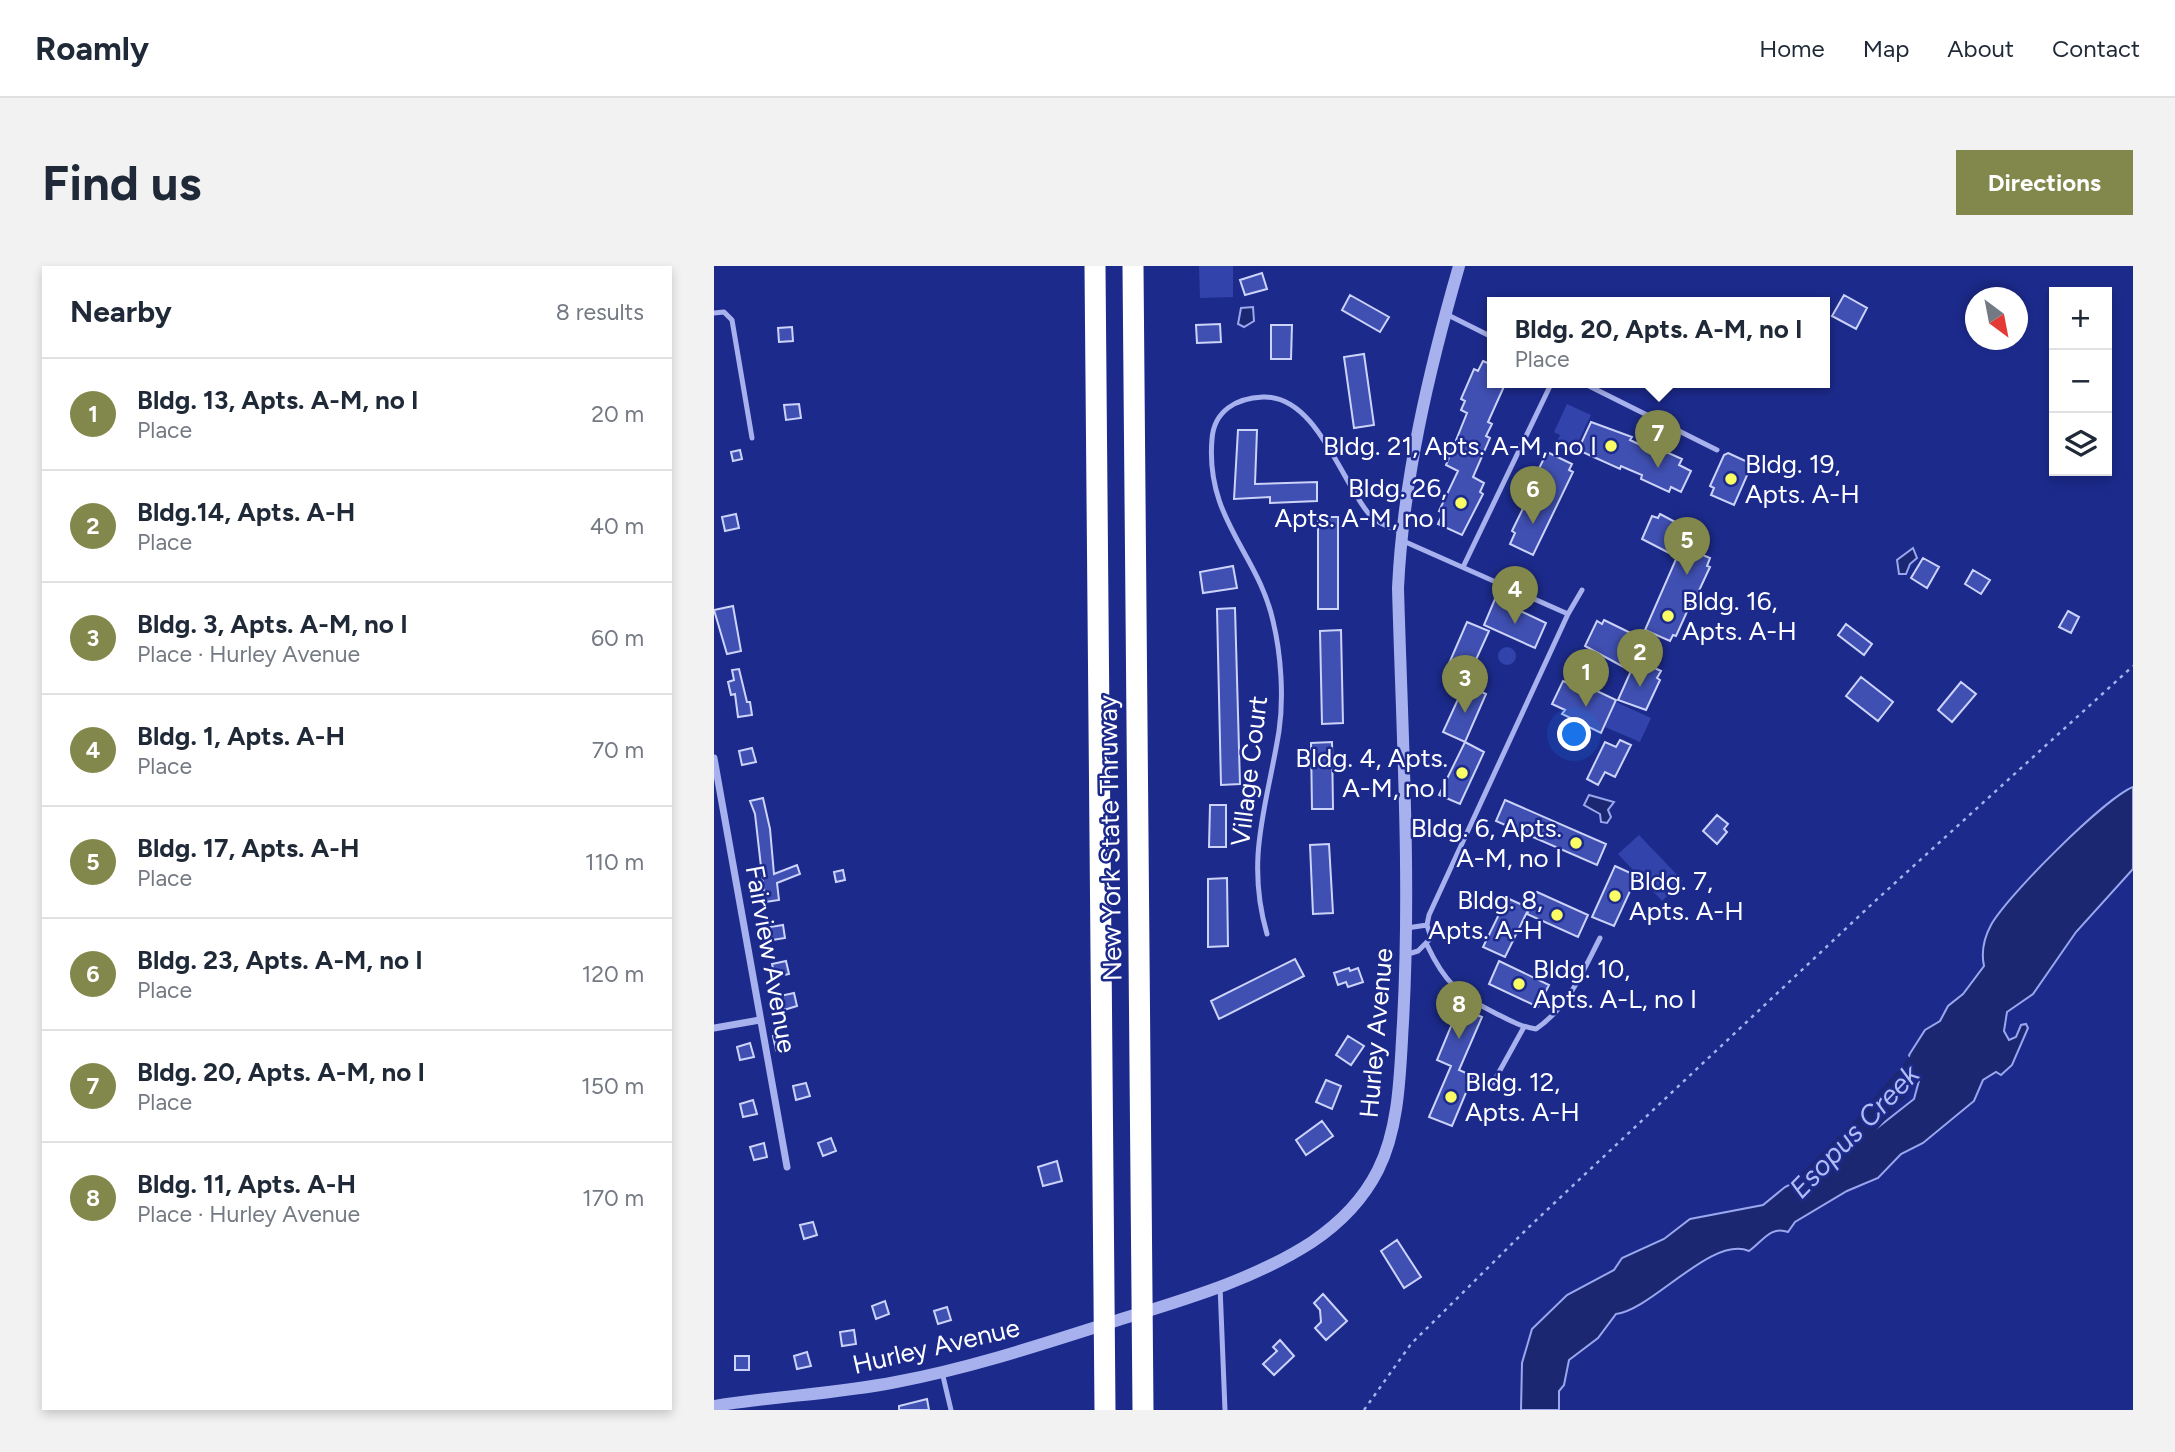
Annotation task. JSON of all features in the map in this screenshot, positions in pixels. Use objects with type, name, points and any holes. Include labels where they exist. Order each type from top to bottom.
[{"type":"highway","name":"New York State Thruway","points":[[1095,266],[1105,1410]]},
{"type":"highway","name":"New York State Thruway","points":[[1133,266],[1143,1410]]},
{"type":"street","name":"Hurley Avenue","points":[[714,1406],[744,1406],[942,1372],[1044,1344],[1220,1286],[1276,1262],[1320,1236],[1362,1197],[1379,1168],[1389,1139],[1400,1071],[1407,954],[1398,588],[1401,536],[1446,314],[1459,266]]},
{"type":"street","name":"Fairview Avenue","points":[[714,758],[787,1167]]},
{"type":"street","points":[[714,1028],[760,1020]]},
{"type":"lane","points":[[714,313],[724,312],[732,320],[752,438]]},
{"type":"lane","points":[[1446,314],[1487,334]]},
{"type":"lane","points":[[1464,565],[1549,388]]},
{"type":"lane","points":[[1593,388],[1717,450]]},
{"type":"lane","name":"Village Court","points":[[1267,934],[1255,874],[1260,826],[1279,730],[1278,639],[1270,606],[1229,528],[1214,490],[1210,456],[1216,418],[1226,408],[1245,400],[1265,397],[1289,405],[1321,435],[1368,514],[1401,536]]},
{"type":"lane","points":[[1401,536],[1568,614]]},
{"type":"lane","points":[[1407,954],[1427,945],[1431,938],[1427,925],[1568,614],[1582,590]]},
{"type":"lane","points":[[1407,928],[1427,925]]},
{"type":"lane","points":[[1427,945],[1447,981],[1464,997],[1524,1027],[1536,1029],[1555,1016],[1574,991],[1600,938]]},
{"type":"lane","points":[[1493,1083],[1524,1027]]},
{"type":"lane","points":[[1220,1286],[1225,1410]]},
{"type":"lane","points":[[942,1372],[951,1410]]},
{"type":"path","points":[[1363,1410],[1411,1343],[1531,1226],[1843,932],[2133,666]]},
{"type":"shaded area","points":[[1199,266],[1233,266],[1233,297],[1200,298]]},
{"type":"shaded area","points":[[1253,307],[1254,321],[1244,327],[1238,324],[1241,308]]},
{"type":"shaded area","points":[[1567,404],[1591,415],[1573,453],[1555,445],[1560,435],[1554,432]]},
{"type":"shaded area","points":[[1913,548],[1917,558],[1910,564],[1906,574],[1899,574],[1897,560]]},
{"type":"shaded area","points":[[1503,647],[1511,647],[1516,656],[1514,663],[1503,665],[1498,660],[1498,652]]},
{"type":"shaded area","points":[[1616,702],[1651,718],[1640,742],[1605,727]]},
{"type":"shaded area","points":[[2133,787],[2133,869],[2076,932],[2033,994],[2007,1012],[2004,1031],[2009,1040],[2016,1037],[2021,1025],[2026,1024],[2028,1028],[2012,1065],[2001,1075],[1996,1072],[1983,1080],[1974,1101],[1923,1143],[1901,1154],[1878,1178],[1847,1191],[1795,1222],[1788,1232],[1782,1230],[1772,1233],[1749,1251],[1734,1249],[1700,1263],[1647,1300],[1616,1314],[1598,1338],[1569,1360],[1564,1385],[1559,1391],[1559,1410],[1521,1410],[1522,1363],[1532,1329],[1567,1295],[1614,1270],[1622,1258],[1664,1239],[1690,1219],[1763,1205],[1785,1187],[1834,1162],[1914,1099],[1920,1077],[1909,1055],[1925,1030],[1940,1021],[1948,1006],[1963,994],[1984,966],[1985,940],[1991,925],[2035,872],[2080,828],[2119,795]]},
{"type":"shaded area","points":[[1589,795],[1614,802],[1608,810],[1611,817],[1607,823],[1601,822],[1600,814],[1584,805]]},
{"type":"shaded area","points":[[1639,835],[1683,881],[1662,901],[1618,854]]},
{"type":"building","points":[[1262,273],[1267,289],[1245,295],[1240,280]]},
{"type":"building","points":[[1350,295],[1389,317],[1380,332],[1342,310]]},
{"type":"building","points":[[1844,295],[1867,308],[1856,329],[1832,316]]},
{"type":"building","points":[[1220,324],[1221,342],[1197,343],[1196,325]]},
{"type":"building","points":[[1271,325],[1292,325],[1291,359],[1271,359]]},
{"type":"building","points":[[792,327],[793,341],[779,342],[778,328]]},
{"type":"building","points":[[1364,354],[1374,425],[1354,428],[1344,357]]},
{"type":"building","points":[[1483,361],[1487,363],[1487,388],[1503,388],[1488,422],[1492,424],[1486,436],[1490,438],[1473,477],[1484,483],[1480,492],[1483,494],[1462,535],[1438,524],[1443,513],[1439,511],[1458,471],[1446,465],[1467,413],[1461,410],[1465,401],[1461,399],[1474,369],[1478,371]]},
{"type":"building","points":[[799,404],[801,418],[786,420],[784,405]]},
{"type":"building","points":[[1591,422],[1632,437],[1630,440],[1651,450],[1653,446],[1682,459],[1679,465],[1691,471],[1681,492],[1671,487],[1669,492],[1641,479],[1642,475],[1621,466],[1620,469],[1578,450]]},
{"type":"building","points":[[1238,430],[1257,430],[1255,484],[1317,482],[1317,501],[1270,503],[1270,497],[1234,499]]},
{"type":"building","points":[[740,450],[742,459],[733,461],[731,452]]},
{"type":"building","points":[[1547,452],[1572,464],[1569,470],[1573,472],[1533,555],[1510,544],[1515,533],[1512,531]]},
{"type":"building","name":"Bldg. 19, Apts. A-H","points":[[1728,453],[1752,464],[1734,505],[1711,495],[1714,488],[1710,486],[1724,455]]},
{"type":"building","points":[[736,514],[739,528],[725,531],[722,517]]},
{"type":"building","points":[[1660,514],[1696,533],[1689,549],[1710,558],[1707,566],[1710,567],[1697,595],[1695,594],[1676,636],[1673,635],[1670,641],[1645,630],[1677,557],[1642,539],[1652,516],[1658,518]]},
{"type":"building","points":[[1318,517],[1338,517],[1338,609],[1318,609]]},
{"type":"building","points":[[1923,558],[1939,567],[1927,588],[1911,578]]},
{"type":"building","points":[[1233,566],[1237,588],[1203,593],[1200,572]]},
{"type":"building","points":[[1973,570],[1990,580],[1981,594],[1965,584]]},
{"type":"building","points":[[1495,599],[1546,623],[1535,648],[1484,625]]},
{"type":"building","points":[[733,606],[741,651],[727,654],[714,610]]},
{"type":"building","points":[[1235,608],[1240,784],[1221,785],[1217,609]]},
{"type":"building","points":[[2068,611],[2079,617],[2071,633],[2059,627]]},
{"type":"building","points":[[1604,620],[1645,640],[1636,659],[1661,671],[1657,678],[1660,680],[1646,710],[1618,700],[1631,671],[1585,646],[1597,621],[1602,624]]},
{"type":"building","points":[[1467,622],[1489,631],[1465,684],[1444,675]]},
{"type":"building","points":[[1846,624],[1872,644],[1864,655],[1838,635]]},
{"type":"building","points":[[1341,630],[1343,723],[1322,724],[1320,631]]},
{"type":"building","points":[[739,669],[752,715],[738,717],[735,694],[731,695],[728,682],[734,680],[732,670]]},
{"type":"building","points":[[1861,677],[1893,702],[1878,721],[1846,696]]},
{"type":"building","points":[[1563,681],[1574,686],[1576,681],[1616,700],[1601,733],[1562,714],[1565,710],[1552,704]]},
{"type":"building","points":[[1961,682],[1976,694],[1952,722],[1938,710]]},
{"type":"building","points":[[1465,684],[1486,694],[1465,742],[1443,732]]},
{"type":"building","points":[[1620,740],[1631,745],[1615,777],[1605,772],[1598,785],[1587,779],[1605,742],[1616,747]]},
{"type":"building","points":[[1332,742],[1333,809],[1312,809],[1311,743]]},
{"type":"building","name":"Bldg. 4, Apts. A-M, no I","points":[[1465,742],[1484,752],[1460,804],[1439,795]]},
{"type":"building","points":[[752,748],[756,762],[742,765],[739,751]]},
{"type":"building","points":[[763,798],[770,829],[774,874],[797,865],[800,874],[777,883],[779,900],[765,902],[755,814],[750,801]]},
{"type":"building","points":[[1505,800],[1606,844],[1597,865],[1496,821]]},
{"type":"building","points":[[1210,805],[1226,805],[1226,847],[1209,847]]},
{"type":"building","points":[[1717,815],[1728,824],[1724,829],[1727,832],[1717,844],[1703,831]]},
{"type":"building","points":[[1329,844],[1333,913],[1313,914],[1310,845]]},
{"type":"building","name":"Bldg. 7, Apts. A-H","points":[[1615,866],[1637,876],[1614,926],[1592,917]]},
{"type":"building","points":[[843,870],[845,880],[836,882],[834,872]]},
{"type":"building","points":[[1227,878],[1228,946],[1208,947],[1208,879]]},
{"type":"building","name":"Bldg. 8, Apts. A-H","points":[[1537,892],[1588,915],[1578,937],[1527,914]]},
{"type":"building","points":[[1507,898],[1529,908],[1505,957],[1483,947]]},
{"type":"building","points":[[783,925],[785,938],[772,940],[770,927]]},
{"type":"building","points":[[1295,959],[1304,976],[1219,1019],[1211,1001]]},
{"type":"building","points":[[786,961],[789,974],[775,977],[772,964]]},
{"type":"building","name":"Bldg. 10, Apts. A-L, no I","points":[[1499,961],[1549,985],[1538,1007],[1489,984]]},
{"type":"building","points":[[1349,968],[1350,971],[1358,968],[1363,982],[1348,987],[1346,982],[1338,985],[1334,973]]},
{"type":"building","points":[[794,993],[797,1006],[784,1010],[780,996]]},
{"type":"building","points":[[1459,1007],[1482,1017],[1459,1070],[1473,1076],[1452,1126],[1429,1117],[1451,1066],[1437,1060]]},
{"type":"building","points":[[787,1034],[790,1047],[776,1050],[773,1036]]},
{"type":"building","points":[[1348,1036],[1364,1046],[1351,1065],[1336,1055]]},
{"type":"building","points":[[750,1043],[754,1057],[740,1060],[737,1047]]},
{"type":"building","points":[[1326,1080],[1341,1086],[1332,1109],[1316,1102]]},
{"type":"building","points":[[806,1083],[810,1096],[796,1100],[793,1086]]},
{"type":"building","points":[[753,1100],[757,1114],[743,1117],[740,1104]]},
{"type":"building","points":[[1322,1121],[1333,1136],[1306,1155],[1296,1140]]},
{"type":"building","points":[[831,1138],[836,1151],[823,1156],[818,1143]]},
{"type":"building","points":[[764,1143],[767,1157],[754,1160],[750,1147]]},
{"type":"building","points":[[1057,1161],[1062,1181],[1043,1186],[1038,1167]]},
{"type":"building","points":[[813,1222],[817,1235],[804,1239],[800,1225]]},
{"type":"building","points":[[1397,1240],[1421,1277],[1404,1288],[1381,1251]]},
{"type":"building","points":[[1323,1294],[1347,1321],[1326,1340],[1315,1328],[1321,1322],[1320,1310],[1314,1303]]},
{"type":"building","points":[[885,1301],[889,1314],[876,1319],[872,1306]]},
{"type":"building","points":[[947,1307],[951,1320],[938,1324],[934,1311]]},
{"type":"building","points":[[854,1330],[856,1344],[842,1346],[840,1332]]},
{"type":"building","points":[[1280,1340],[1294,1356],[1274,1375],[1263,1364],[1277,1351],[1273,1347]]},
{"type":"building","points":[[807,1352],[811,1366],[797,1369],[794,1356]]},
{"type":"building","points":[[735,1356],[749,1356],[749,1370],[735,1370]]},
{"type":"building","points":[[927,1399],[929,1410],[899,1410],[899,1406]]},
{"type":"waterway","name":"Esopus Creek","points":[[1805,1186],[1863,1128],[1936,1044]]},
{"type":"place","name":"Bldg. 21, Apts. A-M, no I","points":[[1611,446]]},
{"type":"place","name":"Bldg. 20, Apts. A-M, no I","points":[[1658,468]]},
{"type":"place","name":"Bldg. 19, Apts. A-H","points":[[1731,479]]},
{"type":"place","name":"Bldg. 26, Apts. A-M, no I","points":[[1461,503]]},
{"type":"place","name":"Bldg. 23, Apts. A-M, no I","points":[[1533,524]]},
{"type":"place","name":"Bldg. 17, Apts. A-H","points":[[1687,575]]},
{"type":"place","name":"Bldg. 16, Apts. A-H","points":[[1668,616]]},
{"type":"place","name":"Bldg. 1, Apts. A-H","points":[[1515,624]]},
{"type":"place","name":"Bldg.14, Apts. A-H","points":[[1640,687]]},
{"type":"place","name":"Bldg. 13, Apts. A-M, no I","points":[[1586,707]]},
{"type":"place","name":"Bldg. 3, Apts. A-M, no I","points":[[1465,713]]},
{"type":"place","name":"Bldg. 4, Apts. A-M, no I","points":[[1462,773]]},
{"type":"place","name":"Bldg. 6, Apts. A-M, no I","points":[[1576,843]]},
{"type":"place","name":"Bldg. 7, Apts. A-H","points":[[1615,896]]},
{"type":"place","name":"Bldg. 8, Apts. A-H","points":[[1557,915]]},
{"type":"place","name":"Bldg. 10, Apts. A-L, no I","points":[[1519,984]]},
{"type":"place","name":"Bldg. 11, Apts. A-H","points":[[1459,1039]]},
{"type":"place","name":"Bldg. 12, Apts. A-H","points":[[1451,1097]]}]
